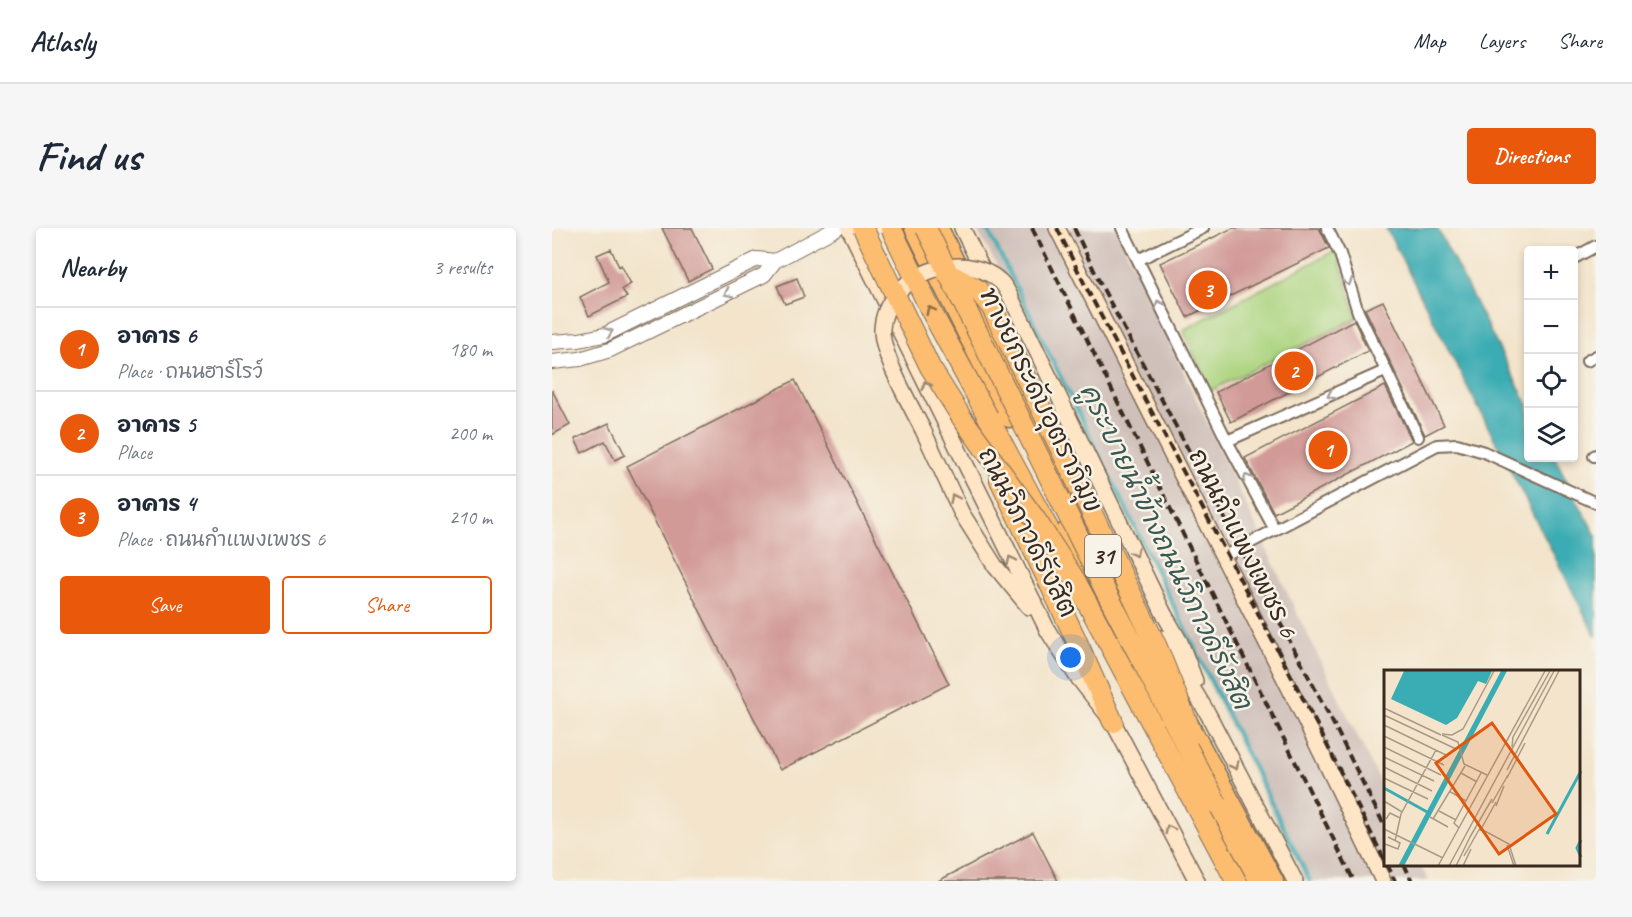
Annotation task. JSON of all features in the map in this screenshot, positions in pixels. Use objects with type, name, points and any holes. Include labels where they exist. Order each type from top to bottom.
[{"type":"highway","name":"ทางยกระดับอุตราภิมุข","points":[[863,228],[930,367],[962,418],[1036,520],[1075,580]]},
{"type":"highway","points":[[863,228],[912,311],[1014,507],[1113,722]]},
{"type":"highway","name":"ทางยกระดับอุตราภิมุข","points":[[891,228],[931,311],[1035,500],[1075,580],[1236,881]]},
{"type":"highway","name":"ถนนวิภาวดีรังสิต","points":[[914,228],[1067,534],[1186,805],[1227,881]]},
{"type":"highway","name":"ทางยกระดับอุตราภิมุข","points":[[926,228],[1104,590],[1260,881]]},
{"type":"highway","name":"31","points":[[939,228],[990,335],[1169,686],[1274,881]]},
{"type":"highway","points":[[935,270],[951,274],[977,290],[992,308],[1157,647],[1179,698],[1217,804]]},
{"type":"main road","name":"ถนนวิภาวดีรังสิต","points":[[849,228],[1048,631],[1076,675],[1113,722],[1197,881]]},
{"type":"main road","name":"31","points":[[962,228],[1169,652],[1208,714],[1295,881]]},
{"type":"main road","name":"ถนนกำแพงเพชร 6","points":[[1057,228],[1223,556],[1383,881]]},
{"type":"main road","points":[[1048,631],[995,566],[961,512],[884,345],[882,328],[888,307],[900,288],[918,277],[947,266],[970,266],[985,271],[1002,283],[1164,614],[1180,642],[1208,714]]},
{"type":"street","points":[[552,363],[580,359],[610,350],[764,275],[775,261],[837,228]]},
{"type":"street","points":[[1122,228],[1227,441],[1275,530]]},
{"type":"street","points":[[1138,260],[1203,228]]},
{"type":"street","points":[[1327,228],[1340,254],[1353,301],[1418,437]]},
{"type":"street","points":[[1578,256],[1596,246]]},
{"type":"street","points":[[552,342],[604,335],[757,259],[775,261]]},
{"type":"street","points":[[1227,441],[1385,371]]},
{"type":"street","points":[[1223,556],[1437,445],[1444,444],[1457,444],[1484,452],[1596,503]]},
{"type":"shaded area","points":[[976,228],[1116,228],[1293,605],[1384,790],[1384,866],[1421,866],[1429,881],[1306,881],[1055,371]]},
{"type":"green space","points":[[1336,250],[1357,318],[1210,391],[1183,330]]},
{"type":"water","points":[[1386,228],[1437,228],[1524,397],[1524,462],[1557,462],[1596,536],[1596,637]]},
{"type":"building","points":[[662,228],[692,228],[712,269],[688,281]]},
{"type":"building","points":[[1233,228],[1319,228],[1329,248],[1187,317],[1160,263]]},
{"type":"building","points":[[611,249],[619,267],[621,265],[631,284],[622,289],[627,297],[589,316],[580,297],[609,282],[597,255]]},
{"type":"building","points":[[797,278],[804,297],[785,304],[777,286]]},
{"type":"building","points":[[1383,301],[1444,425],[1425,435],[1365,309]]},
{"type":"building","points":[[1354,320],[1368,351],[1231,422],[1216,392]]},
{"type":"building","points":[[795,380],[949,684],[780,770],[627,466]]},
{"type":"building","points":[[1385,386],[1412,441],[1274,513],[1245,458]]},
{"type":"building","points":[[552,390],[570,425],[552,435]]},
{"type":"building","points":[[609,423],[625,455],[615,460],[605,441],[582,453],[575,439]]},
{"type":"building","points":[[1033,832],[1058,881],[938,881]]},
{"type":"waterway","name":"คูระบายน้ำข้างถนนวิภาวดีรังสิต","points":[[987,228],[1310,881]]},
{"type":"railway","points":[[1032,228],[1354,881]]},
{"type":"railway","points":[[1057,228],[1318,727],[1384,859]]},
{"type":"railway","points":[[1074,228],[1101,285],[1331,719],[1384,825]]},
{"type":"railway","points":[[1388,866],[1395,881]]},
{"type":"railway","points":[[1405,866],[1412,881]]},
{"type":"place","name":"อาคาร 4","points":[[1208,290]]},
{"type":"place","name":"อาคาร 5","points":[[1294,371]]},
{"type":"place","name":"อาคาร 6","points":[[1328,450]]}]
